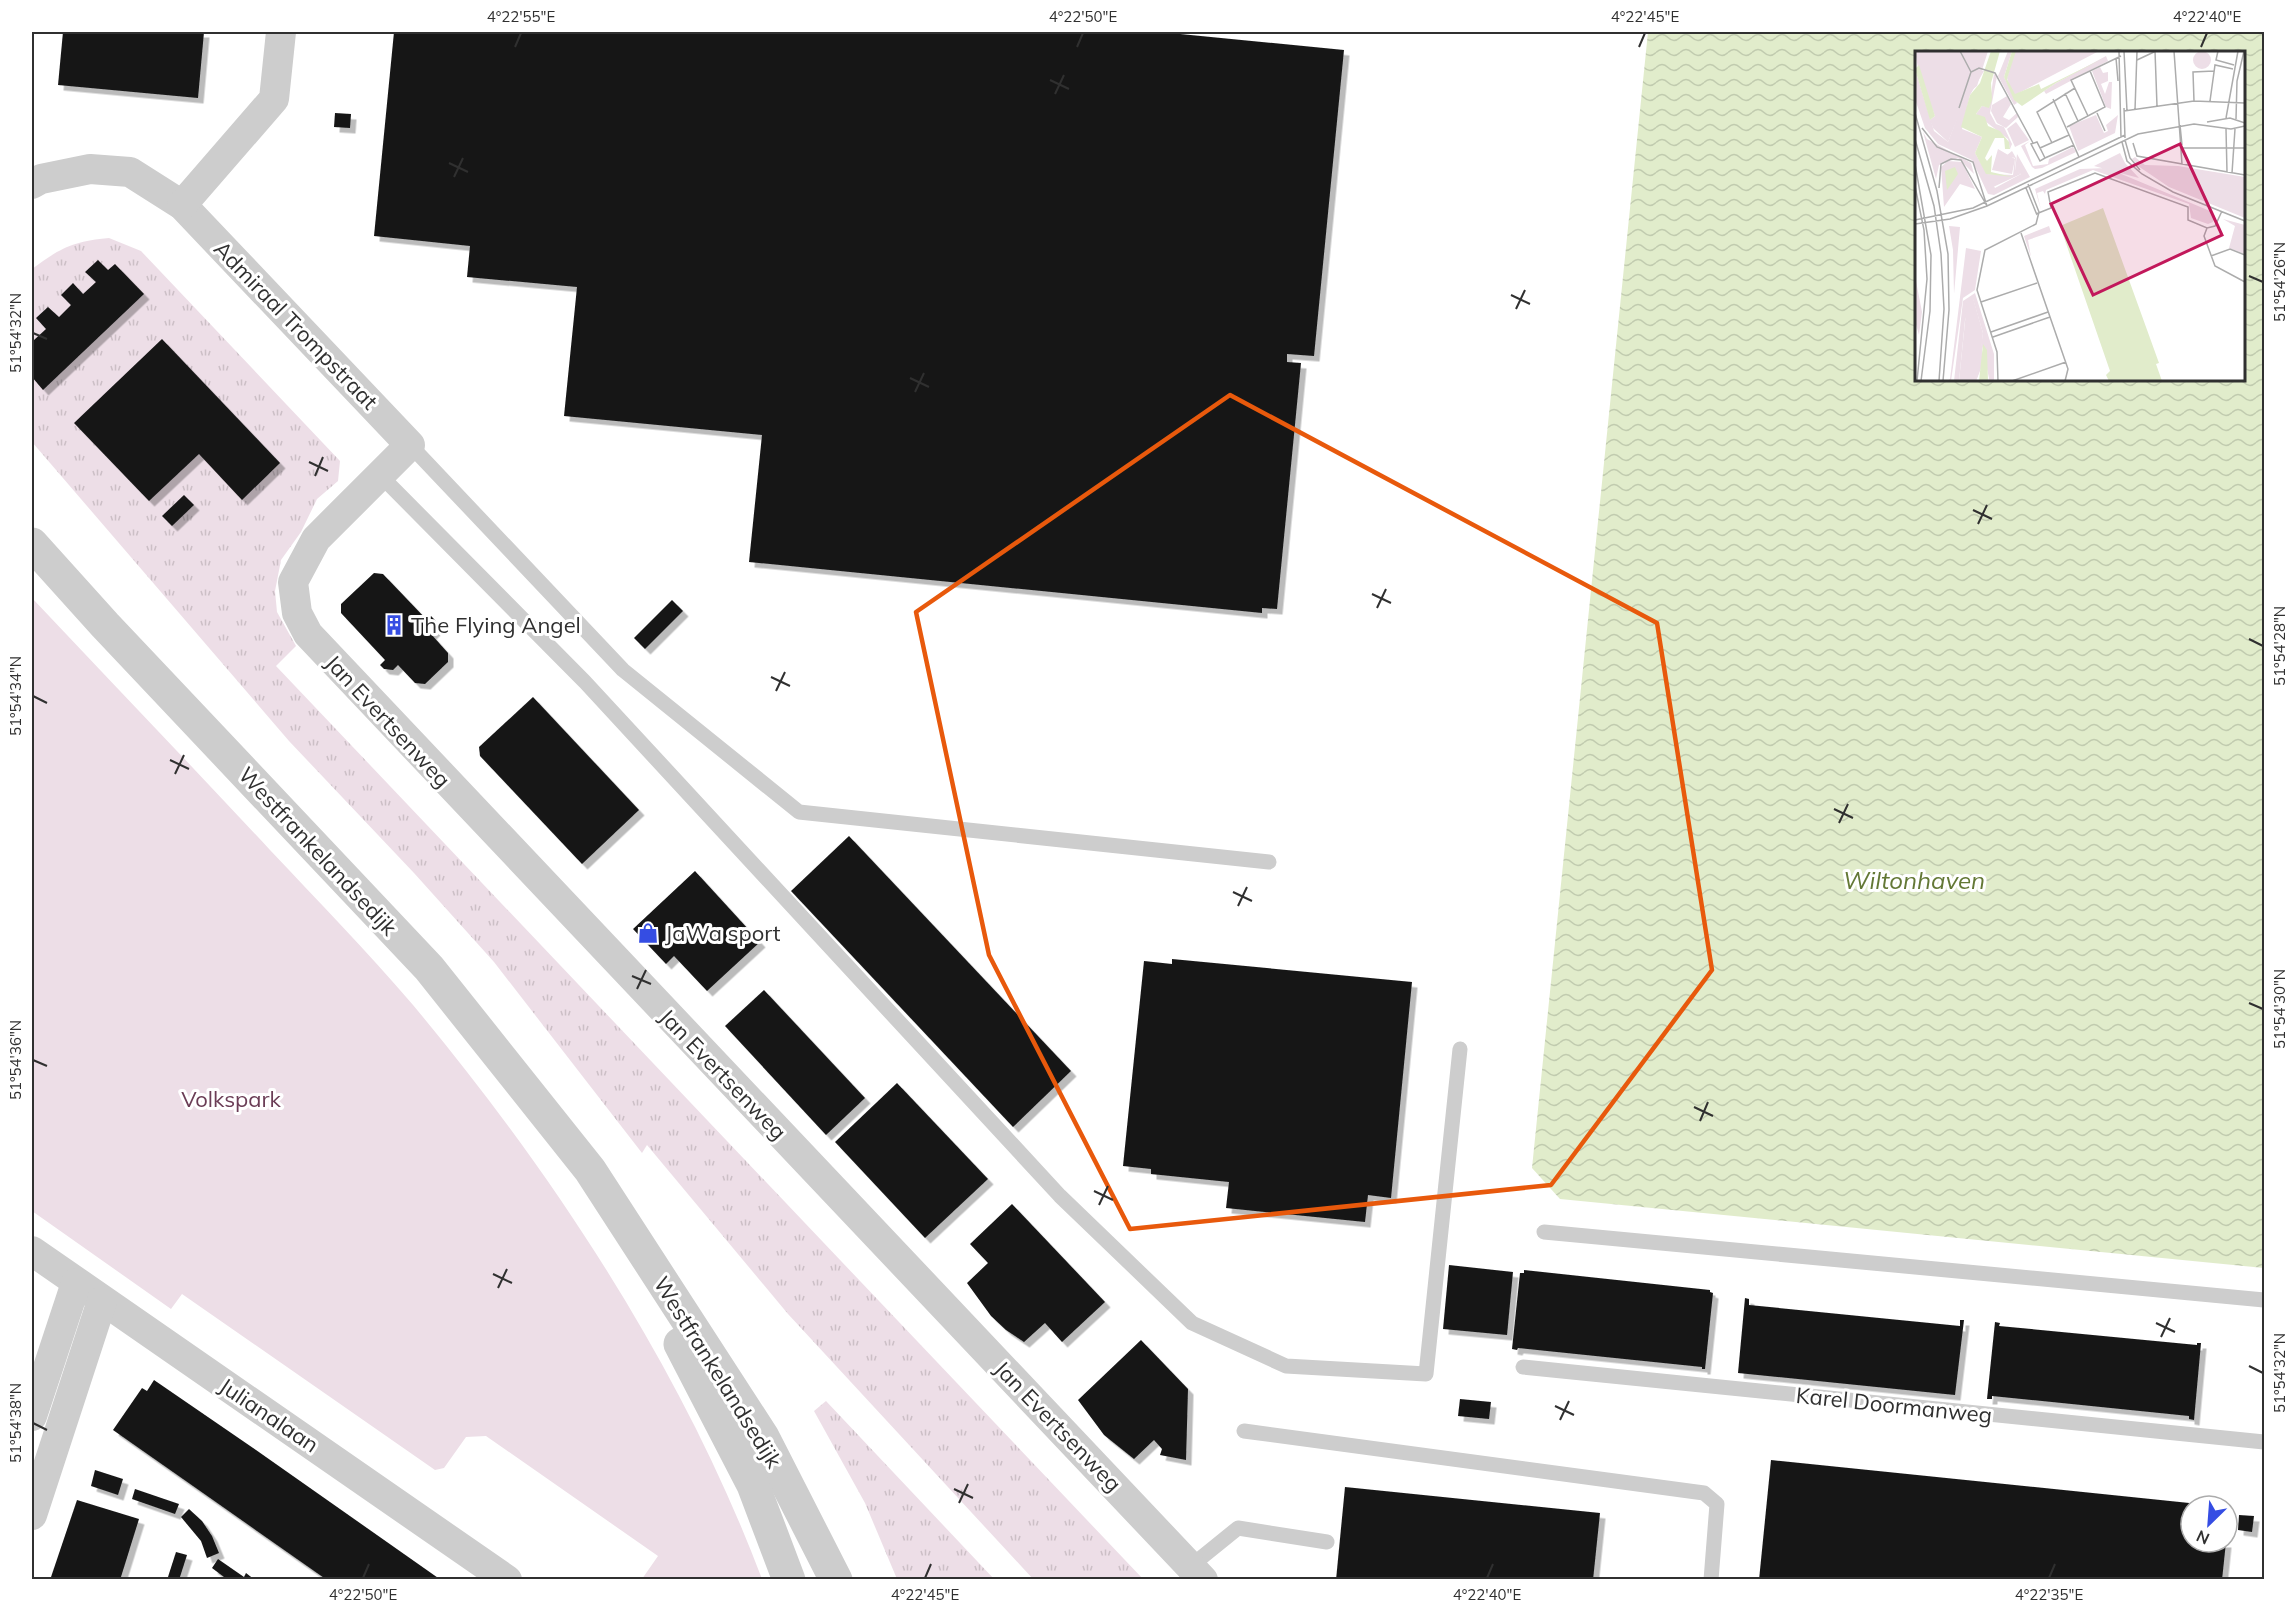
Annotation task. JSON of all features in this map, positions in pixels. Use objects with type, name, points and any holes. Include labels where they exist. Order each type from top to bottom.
[{"type":"street","points":[[182,205],[274,99],[281,32]]},
{"type":"street","name":"Admiraal Trompstraat","points":[[32,184],[41,179],[90,169],[130,172],[182,205],[410,445]]},
{"type":"street","name":"Jan Evertsenweg","points":[[410,445],[316,539],[293,582],[297,613],[308,634],[1197,1573]]},
{"type":"street","name":"Westfrankelandsedijk","points":[[32,544],[105,625],[429,968],[590,1170],[763,1437],[836,1580]]},
{"type":"street","name":"Westfrankelandsedijk","points":[[590,1170],[753,1485],[789,1580]]},
{"type":"street","name":"Julianalaan","points":[[32,1251],[507,1580]]},
{"type":"street","points":[[32,1416],[76,1283]]},
{"type":"street","points":[[32,1515],[102,1301]]},
{"type":"lane","points":[[410,445],[623,670],[799,812],[1269,862]]},
{"type":"lane","points":[[379,474],[585,682],[1060,1196],[1192,1323],[1286,1366],[1426,1374],[1460,1048]]},
{"type":"lane","points":[[1544,1232],[2265,1300]]},
{"type":"lane","name":"Karel Doormanweg","points":[[1523,1367],[2265,1442]]},
{"type":"lane","points":[[1244,1431],[1704,1493],[1717,1504],[1711,1580]]},
{"type":"lane","points":[[1197,1573],[1238,1528],[1327,1542]]},
{"type":"highlighted area","points":[[1230,395],[1657,623],[1712,970],[1551,1185],[1130,1229],[989,955],[916,612]]},
{"type":"green space","points":[[109,238],[141,251],[340,461],[338,481],[317,499],[301,532],[281,560],[275,591],[277,612],[296,646],[276,666],[1143,1579],[1033,1579],[788,1314],[647,1145],[642,1153],[494,962],[414,873],[289,741],[32,442],[32,269],[68,247],[86,241]]},
{"type":"green space","name":"Volkspark","points":[[32,598],[378,965],[466,1070],[516,1137],[612,1278],[655,1351],[695,1426],[762,1579],[642,1579],[658,1556],[486,1436],[466,1437],[444,1468],[435,1470],[182,1294],[171,1309],[32,1211]]},
{"type":"green space","points":[[826,1401],[994,1579],[897,1579],[865,1503],[814,1411]]},
{"type":"water","name":"Wiltonhaven","points":[[1648,32],[2264,32],[2264,1268],[1560,1199],[1532,1168]]},
{"type":"building","points":[[63,32],[204,32],[198,98],[58,85]]},
{"type":"building","points":[[394,32],[1160,32],[1344,50],[1314,356],[1287,354],[1287,362],[1301,363],[1277,609],[1262,608],[1262,613],[749,562],[762,435],[564,416],[577,287],[467,277],[470,246],[374,236]]},
{"type":"building","points":[[335,113],[351,114],[350,128],[334,127]]},
{"type":"building","points":[[98,260],[108,270],[115,264],[144,294],[43,390],[32,377],[32,338],[34,340],[46,329],[36,318],[48,307],[59,317],[71,305],[61,295],[73,283],[83,294],[96,282],[85,272]]},
{"type":"building","points":[[162,339],[280,463],[242,500],[199,454],[149,501],[74,423]]},
{"type":"building","points":[[184,495],[194,505],[172,526],[162,516]]},
{"type":"building","name":"The Flying Angel","points":[[374,573],[383,574],[427,620],[431,616],[436,621],[435,630],[431,634],[448,653],[448,662],[425,684],[415,683],[398,665],[393,670],[384,669],[380,665],[385,660],[341,613],[341,604]]},
{"type":"building","points":[[672,600],[683,611],[645,649],[634,638]]},
{"type":"building","points":[[533,697],[639,810],[582,864],[480,756],[479,747]]},
{"type":"building","points":[[849,836],[1071,1071],[1013,1127],[791,891]]},
{"type":"building","points":[[695,871],[760,942],[707,991],[674,956],[666,964],[633,929]]},
{"type":"building","points":[[1172,959],[1412,982],[1391,1198],[1368,1195],[1365,1222],[1226,1208],[1229,1182],[1151,1174],[1151,1169],[1123,1166],[1144,961],[1172,964]]},
{"type":"building","points":[[764,990],[865,1098],[826,1135],[725,1026]]},
{"type":"building","points":[[897,1083],[988,1179],[925,1238],[835,1142]]},
{"type":"building","points":[[1012,1204],[1105,1302],[1062,1342],[1045,1323],[1024,1342],[991,1316],[967,1283],[988,1263],[970,1244]]},
{"type":"building","points":[[1449,1265],[1513,1272],[1507,1335],[1443,1329]]},
{"type":"building","points":[[1524,1270],[1710,1290],[1713,1293],[1705,1369],[1512,1349],[1520,1273],[1524,1273]]},
{"type":"building","points":[[1745,1298],[1749,1299],[1749,1305],[1960,1326],[1960,1320],[1964,1320],[1955,1395],[1738,1373]]},
{"type":"building","points":[[1995,1322],[2000,1323],[1999,1326],[2197,1345],[2201,1343],[2194,1420],[2189,1419],[2189,1416],[1992,1396],[1992,1399],[1987,1399]]},
{"type":"building","points":[[1141,1340],[1188,1389],[1186,1460],[1160,1455],[1162,1449],[1154,1440],[1134,1459],[1104,1435],[1078,1400]]},
{"type":"building","points":[[154,1380],[441,1580],[327,1580],[113,1430],[142,1388],[147,1391]]},
{"type":"building","points":[[1460,1399],[1491,1402],[1489,1419],[1458,1416]]},
{"type":"building","points":[[1771,1460],[2179,1502],[2179,1554],[2225,1554],[2222,1580],[1759,1580]]},
{"type":"building","points":[[95,1470],[123,1479],[118,1495],[91,1486]]},
{"type":"building","points":[[1345,1487],[1600,1513],[1593,1580],[1336,1580]]},
{"type":"building","points":[[135,1489],[179,1504],[175,1514],[132,1499]]},
{"type":"building","points":[[77,1500],[139,1519],[120,1580],[50,1580]]},
{"type":"building","points":[[189,1509],[202,1521],[219,1553],[207,1558],[201,1541],[181,1517]]},
{"type":"building","points":[[2239,1515],[2254,1516],[2252,1532],[2239,1530]]},
{"type":"building","points":[[176,1552],[187,1555],[179,1580],[167,1580]]},
{"type":"building","points":[[218,1559],[244,1577],[246,1573],[255,1580],[228,1580],[212,1568]]},
{"type":"place","name":"The Flying Angel","points":[[394,625]]},
{"type":"place","name":"JaWa sport","points":[[648,933]]}]
